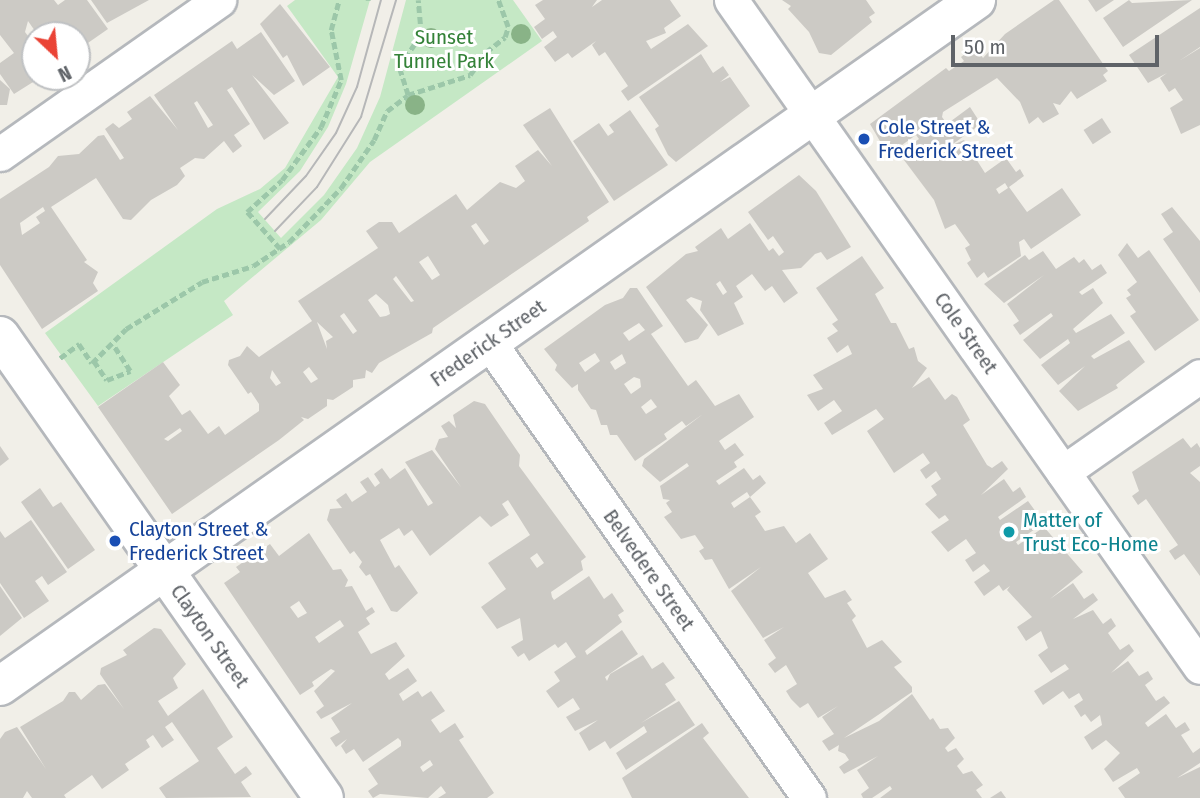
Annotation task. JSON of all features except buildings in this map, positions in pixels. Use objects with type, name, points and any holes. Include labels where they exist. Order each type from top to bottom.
[{"type":"street","points":[[0,154],[219,0]]},
{"type":"street","name":"Cole Street","points":[[731,0],[1200,667]]},
{"type":"street","name":"Frederick Street","points":[[0,686],[976,0]]},
{"type":"street","name":"Clayton Street","points":[[0,336],[324,798]]},
{"type":"street","name":"Belvedere Street","points":[[489,342],[809,798]]},
{"type":"street","points":[[1063,472],[1200,376]]},
{"type":"path","points":[[280,249],[247,212],[282,180],[321,127],[341,80],[331,30],[340,0]]},
{"type":"path","points":[[408,95],[399,67],[421,34],[418,0]]},
{"type":"path","points":[[94,361],[113,345],[126,329],[202,282],[253,267],[280,249],[341,188],[370,146],[387,111],[408,95],[475,70],[484,55],[507,33],[498,0]]},
{"type":"path","points":[[60,358],[79,344],[107,380],[130,371],[113,345]]},
{"type":"green space","name":"Sunset Tunnel Park","points":[[295,0],[370,0],[346,84],[328,127],[300,171],[258,212],[281,238],[324,195],[357,148],[380,97],[406,0],[513,0],[542,41],[370,162],[321,220],[224,301],[233,315],[98,406],[45,333],[217,209],[260,189],[285,168],[338,77],[287,6]]},
{"type":"tram line","points":[[265,219],[306,176],[336,133],[357,87],[381,0]]},
{"type":"tram line","points":[[275,231],[317,187],[361,117],[396,0]]},
{"type":"place","name":"Cole Street & Frederick Street","points":[[864,139]]},
{"type":"place","name":"Matter of Trust Eco-Home","points":[[1009,532]]},
{"type":"place","name":"Clayton Street & Frederick Street","points":[[115,541]]}]
